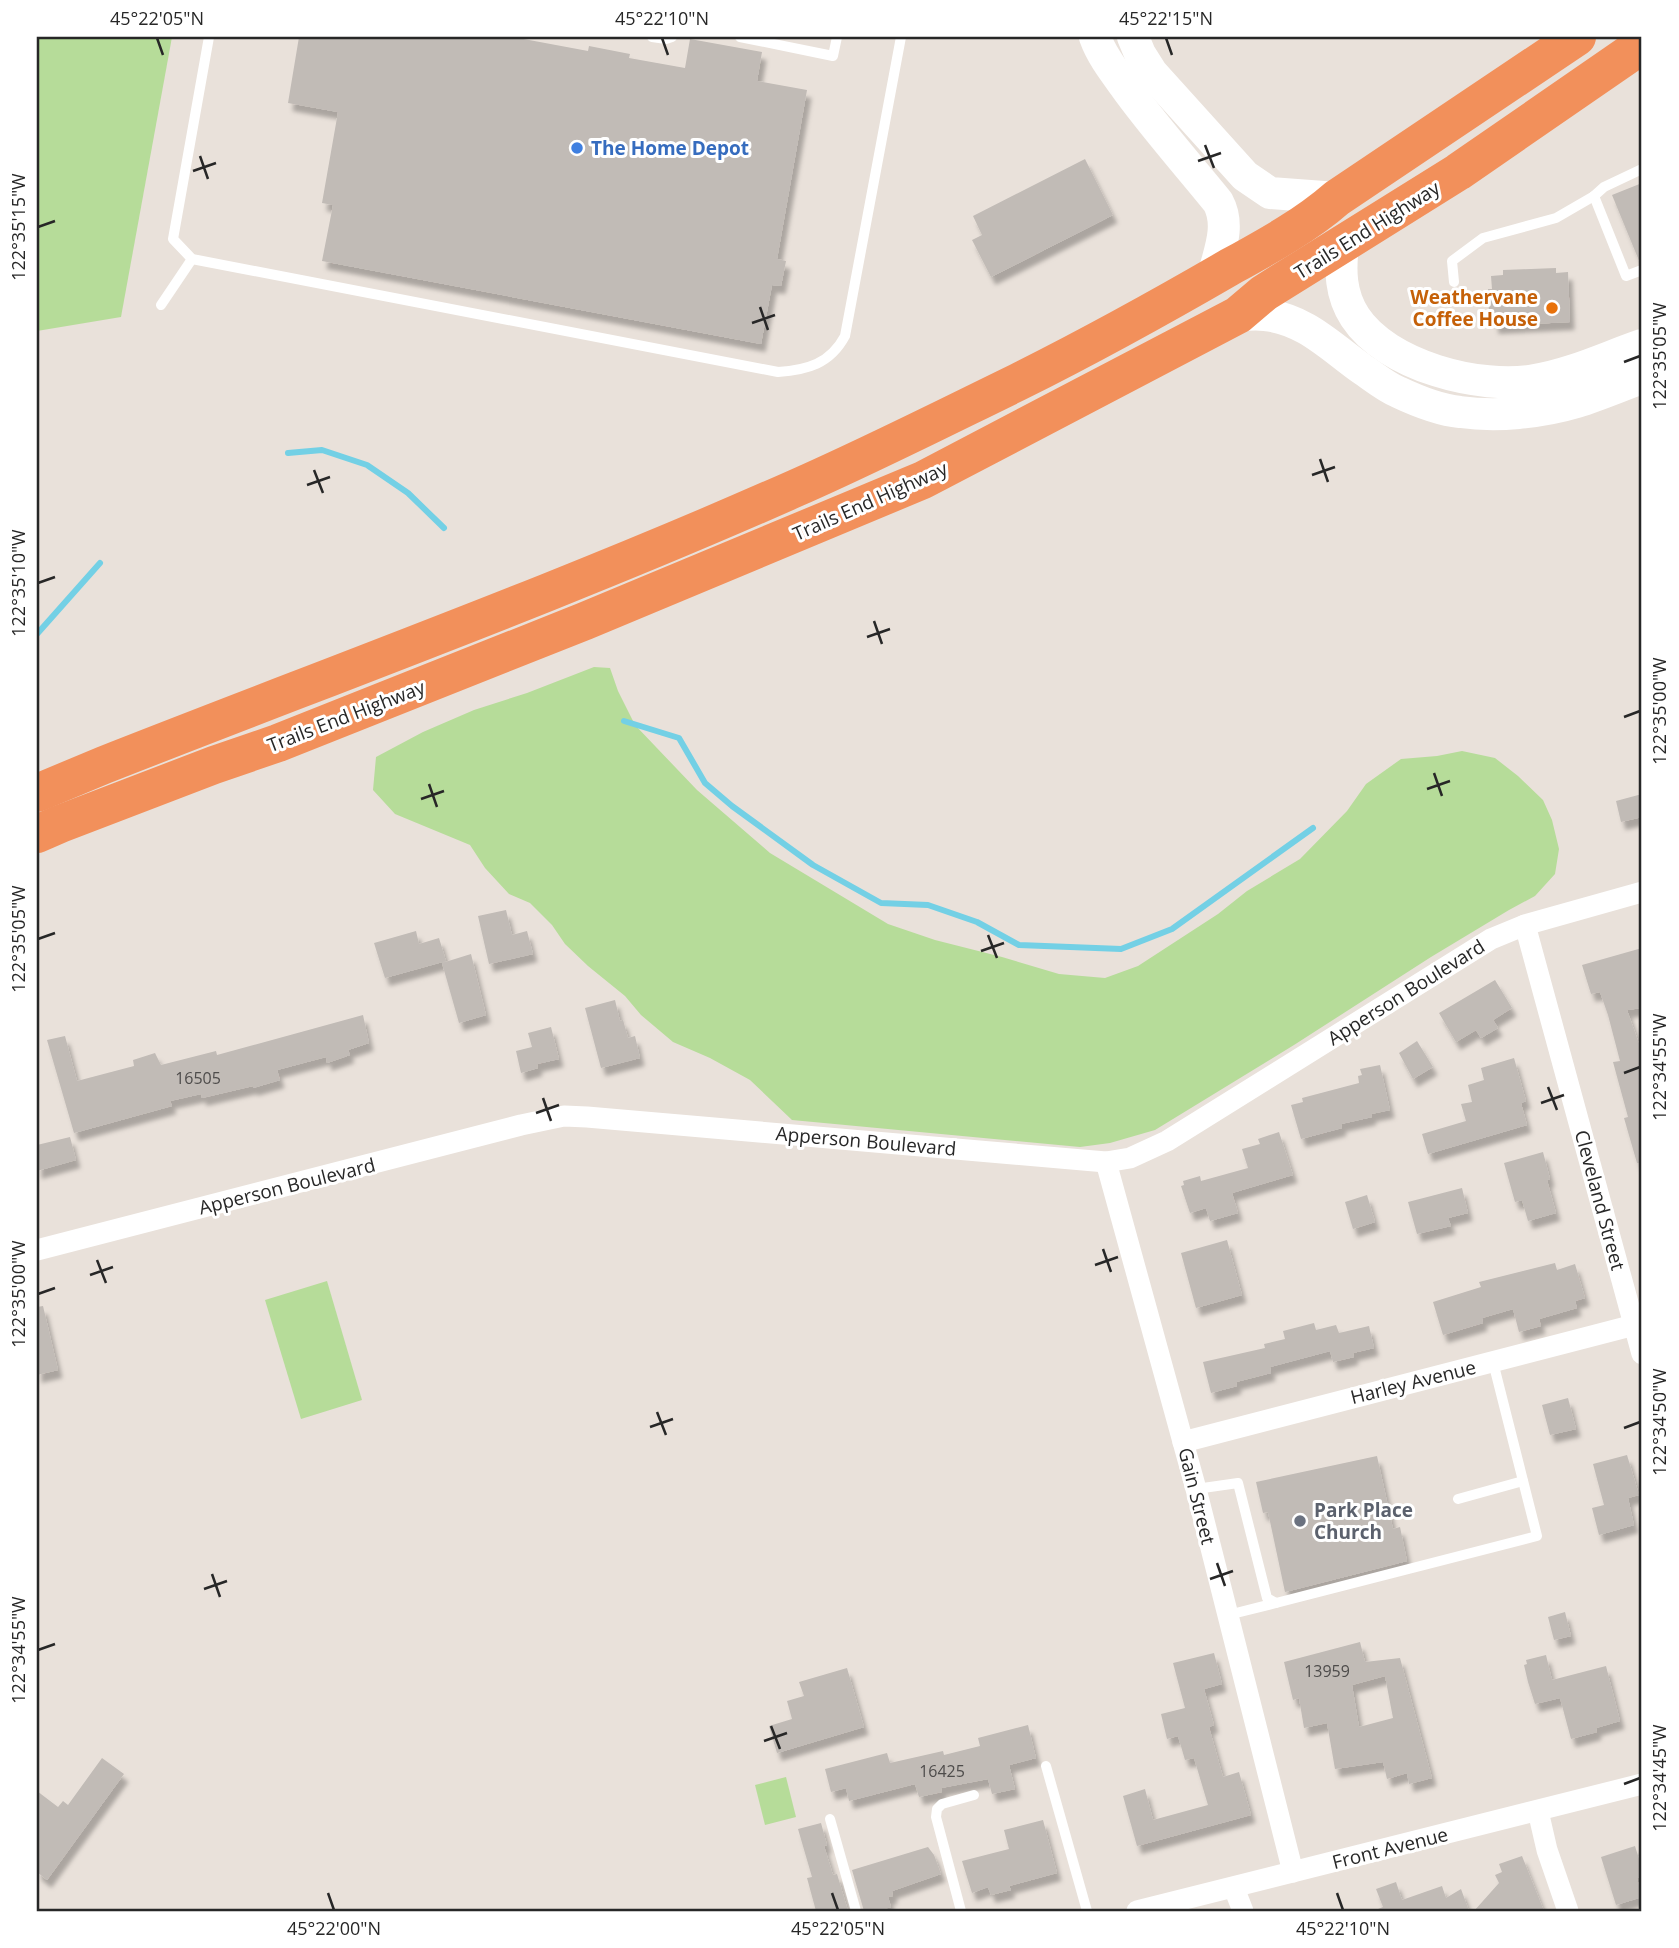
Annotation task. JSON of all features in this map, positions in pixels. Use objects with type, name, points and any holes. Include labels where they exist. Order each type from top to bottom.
[{"type":"highway","name":"Trails End Highway","points":[[37,793],[553,590],[800,487],[1065,358],[1165,306],[1321,212],[1337,198],[1577,37]]},
{"type":"highway","name":"Trails End Highway","points":[[37,834],[316,728],[585,621],[936,474],[1238,315],[1264,293],[1458,173],[1642,45]]},
{"type":"main road","points":[[1095,37],[1118,77],[1224,213],[1224,233],[1213,277]]},
{"type":"main road","points":[[1133,37],[1152,73],[1245,176],[1270,193],[1337,198]]},
{"type":"main road","points":[[1343,245],[1340,269],[1342,286],[1355,318],[1380,343],[1439,373],[1500,383],[1535,380],[1584,367],[1642,345]]},
{"type":"main road","points":[[1238,315],[1265,315],[1301,325],[1315,332],[1396,391],[1458,412],[1495,414],[1535,411],[1576,402],[1642,378]]},
{"type":"street","name":"Apperson Boulevard","points":[[37,1250],[564,1116],[1106,1162],[1130,1158],[1167,1141],[1505,932],[1642,892]]},
{"type":"street","name":"Cleveland Street","points":[[1525,925],[1638,1324],[1642,1354]]},
{"type":"street","name":"Gain Street","points":[[1106,1162],[1196,1489],[1293,1872]]},
{"type":"street","name":"Harley Avenue","points":[[1183,1442],[1638,1324]]},
{"type":"street","name":"Front Avenue","points":[[1137,1911],[1642,1784]]},
{"type":"street","points":[[1538,1811],[1547,1850],[1568,1911]]},
{"type":"street","points":[[1234,1888],[1243,1911]]},
{"type":"lane","points":[[209,37],[173,240],[192,259],[778,372],[803,370],[828,357],[839,348],[845,336],[901,37]]},
{"type":"lane","points":[[652,37],[672,37]]},
{"type":"lane","points":[[740,37],[833,56],[837,37]]},
{"type":"lane","points":[[1454,282],[1452,261],[1483,238],[1556,218],[1594,196],[1604,187],[1639,170],[1640,184]]},
{"type":"lane","points":[[1594,196],[1626,276],[1642,271]]},
{"type":"lane","points":[[161,305],[192,259]]},
{"type":"lane","points":[[1228,1615],[1537,1536],[1493,1362]]},
{"type":"lane","points":[[1458,1499],[1523,1481]]},
{"type":"lane","points":[[1196,1489],[1238,1483],[1267,1598],[1276,1603]]},
{"type":"lane","points":[[1046,1766],[1087,1911]]},
{"type":"lane","points":[[961,1911],[936,1817],[937,1808],[942,1804],[974,1795]]},
{"type":"lane","points":[[830,1819],[856,1911]]},
{"type":"green space","points":[[37,37],[172,37],[121,317],[37,331]]},
{"type":"green space","points":[[594,667],[610,668],[635,725],[697,790],[770,853],[888,924],[935,940],[1059,974],[1105,978],[1138,966],[1218,914],[1247,891],[1300,859],[1347,811],[1366,784],[1401,759],[1462,751],[1495,758],[1543,800],[1552,820],[1559,849],[1555,874],[1535,896],[1431,957],[1155,1130],[1110,1143],[1080,1147],[792,1120],[750,1080],[673,1042],[641,1015],[625,996],[565,944],[552,925],[530,903],[509,894],[485,868],[470,845],[395,814],[373,790],[376,757],[423,732],[474,710]]},
{"type":"green space","points":[[327,1281],[362,1400],[301,1419],[265,1300]]},
{"type":"green space","points":[[786,1777],[796,1817],[765,1825],[755,1785]]},
{"type":"building","name":"The Home Depot","points":[[299,37],[513,37],[588,51],[589,46],[630,54],[629,58],[685,68],[690,39],[762,52],[757,81],[807,90],[777,259],[786,261],[781,286],[772,285],[761,344],[322,261],[333,205],[322,203],[338,112],[288,103]]},
{"type":"building","points":[[1085,159],[1113,215],[991,277],[972,240],[982,235],[973,216]]},
{"type":"building","points":[[1642,183],[1642,262],[1640,263],[1612,195]]},
{"type":"building","points":[[1556,268],[1556,273],[1568,272],[1570,322],[1494,326],[1493,312],[1489,313],[1488,289],[1492,289],[1491,276],[1503,275],[1503,270]]},
{"type":"building","points":[[1642,794],[1642,817],[1621,822],[1616,801]]},
{"type":"building","points":[[506,910],[512,935],[527,931],[533,954],[489,964],[478,916]]},
{"type":"building","points":[[416,931],[419,944],[439,938],[446,961],[385,978],[374,943]]},
{"type":"building","points":[[1642,948],[1642,1008],[1627,1010],[1642,1052],[1642,1163],[1637,1163],[1624,1118],[1628,1117],[1613,1062],[1620,1061],[1608,1015],[1600,992],[1591,994],[1582,965]]},
{"type":"building","points":[[471,954],[486,1015],[459,1023],[442,963]]},
{"type":"building","points":[[1495,980],[1512,1008],[1493,1020],[1498,1028],[1481,1038],[1476,1030],[1456,1042],[1439,1013]]},
{"type":"building","points":[[615,1000],[628,1038],[635,1036],[640,1058],[601,1068],[585,1008]]},
{"type":"building","points":[[363,1015],[369,1043],[348,1050],[350,1055],[327,1063],[326,1057],[277,1070],[280,1080],[202,1098],[201,1094],[170,1101],[172,1106],[74,1133],[47,1040],[65,1036],[77,1081],[134,1066],[133,1060],[155,1053],[161,1065],[216,1051],[217,1055]]},
{"type":"building","points":[[551,1027],[559,1059],[537,1064],[538,1068],[521,1073],[516,1051],[532,1047],[528,1033]]},
{"type":"building","points":[[1417,1041],[1433,1067],[1413,1079],[1399,1053]]},
{"type":"building","points":[[1514,1058],[1526,1101],[1521,1103],[1527,1125],[1428,1154],[1422,1134],[1466,1121],[1461,1104],[1472,1102],[1468,1085],[1484,1080],[1481,1068]]},
{"type":"building","points":[[1380,1065],[1390,1110],[1341,1124],[1342,1128],[1301,1139],[1291,1105],[1303,1102],[1302,1098],[1359,1083],[1358,1076],[1362,1075],[1360,1069]]},
{"type":"building","points":[[1279,1132],[1293,1175],[1232,1193],[1238,1213],[1210,1221],[1206,1208],[1190,1213],[1181,1186],[1184,1185],[1183,1181],[1200,1176],[1201,1181],[1248,1168],[1242,1149],[1260,1144],[1258,1139]]},
{"type":"building","points":[[70,1137],[76,1160],[37,1171],[37,1145]]},
{"type":"building","points":[[1543,1152],[1556,1213],[1528,1221],[1522,1200],[1515,1202],[1504,1163]]},
{"type":"building","points":[[1462,1188],[1468,1213],[1448,1218],[1451,1226],[1417,1234],[1408,1202]]},
{"type":"building","points":[[1367,1195],[1375,1222],[1353,1229],[1345,1202]]},
{"type":"building","points":[[1227,1240],[1242,1295],[1196,1308],[1181,1253]]},
{"type":"building","points":[[1555,1263],[1557,1270],[1575,1264],[1585,1298],[1575,1301],[1577,1308],[1539,1319],[1541,1326],[1519,1332],[1513,1309],[1482,1318],[1483,1323],[1443,1335],[1433,1302],[1481,1287],[1479,1282]]},
{"type":"building","points":[[43,1306],[58,1370],[37,1375],[37,1307]]},
{"type":"building","points":[[1314,1323],[1316,1330],[1336,1325],[1339,1333],[1369,1326],[1374,1348],[1333,1362],[1330,1351],[1270,1367],[1271,1373],[1236,1382],[1237,1386],[1211,1393],[1203,1362],[1265,1348],[1264,1344],[1285,1339],[1283,1331]]},
{"type":"building","points":[[1568,1398],[1576,1429],[1550,1435],[1542,1405]]},
{"type":"building","points":[[1627,1455],[1639,1495],[1628,1498],[1634,1525],[1599,1535],[1592,1508],[1604,1505],[1593,1464]]},
{"type":"building","name":"Park Place Church","points":[[1377,1456],[1393,1529],[1400,1527],[1407,1561],[1285,1592],[1268,1512],[1263,1513],[1256,1482]]},
{"type":"building","points":[[1565,1612],[1571,1636],[1554,1640],[1548,1617]]},
{"type":"building","points":[[1360,1642],[1365,1662],[1400,1658],[1432,1778],[1409,1784],[1407,1773],[1387,1779],[1383,1762],[1335,1769],[1327,1723],[1304,1728],[1299,1698],[1293,1700],[1284,1662]],"holes":[[[1385,1676],[1393,1718],[1359,1727],[1352,1685]]]},
{"type":"building","points":[[1214,1653],[1222,1684],[1204,1689],[1214,1725],[1209,1727],[1223,1777],[1239,1772],[1251,1815],[1137,1846],[1123,1796],[1145,1789],[1153,1820],[1208,1805],[1194,1758],[1185,1760],[1178,1736],[1167,1739],[1161,1714],[1185,1708],[1173,1663]]},
{"type":"building","points":[[1546,1655],[1552,1680],[1606,1666],[1620,1721],[1596,1728],[1597,1732],[1571,1739],[1560,1698],[1535,1704],[1528,1682],[1524,1665],[1527,1664],[1526,1660]]},
{"type":"building","points":[[847,1668],[864,1727],[777,1753],[769,1726],[792,1719],[787,1701],[804,1696],[799,1682]]},
{"type":"building","points":[[1028,1725],[1036,1758],[1009,1765],[1015,1789],[992,1794],[988,1779],[941,1788],[942,1792],[919,1797],[915,1784],[849,1801],[846,1788],[831,1792],[825,1769],[887,1753],[890,1763],[943,1751],[944,1755],[980,1746],[978,1738]]},
{"type":"building","points":[[102,1758],[124,1774],[47,1880],[37,1872],[37,1791],[58,1807],[63,1801],[68,1805]]},
{"type":"building","points":[[1043,1820],[1057,1873],[1009,1886],[1011,1890],[991,1895],[988,1887],[972,1893],[962,1861],[1009,1849],[1004,1830]]},
{"type":"building","points":[[821,1823],[827,1845],[824,1846],[833,1875],[837,1874],[848,1911],[816,1911],[807,1878],[812,1877],[798,1829]]},
{"type":"building","points":[[1635,1846],[1642,1869],[1642,1876],[1637,1878],[1642,1897],[1616,1905],[1601,1857]]},
{"type":"building","points":[[928,1847],[941,1874],[892,1891],[893,1896],[888,1897],[891,1907],[864,1911],[852,1870]]},
{"type":"building","points":[[1522,1856],[1544,1911],[1474,1911],[1499,1883],[1495,1875],[1502,1872],[1499,1864]]},
{"type":"building","points":[[1396,1882],[1402,1900],[1442,1886],[1446,1898],[1461,1889],[1469,1911],[1378,1911],[1383,1907],[1376,1889]]},
{"type":"waterway","points":[[288,453],[322,450],[367,465],[408,493],[444,528]]},
{"type":"waterway","points":[[37,634],[100,563]]},
{"type":"waterway","points":[[624,721],[679,738],[705,783],[813,865],[881,903],[928,905],[977,922],[1019,945],[1121,949],[1172,929],[1313,828]]},
{"type":"place","name":"The Home Depot","points":[[577,148]]},
{"type":"place","name":"Weathervane Coffee House","points":[[1552,308]]},
{"type":"place","name":"Park Place Church","points":[[1300,1521]]}]
